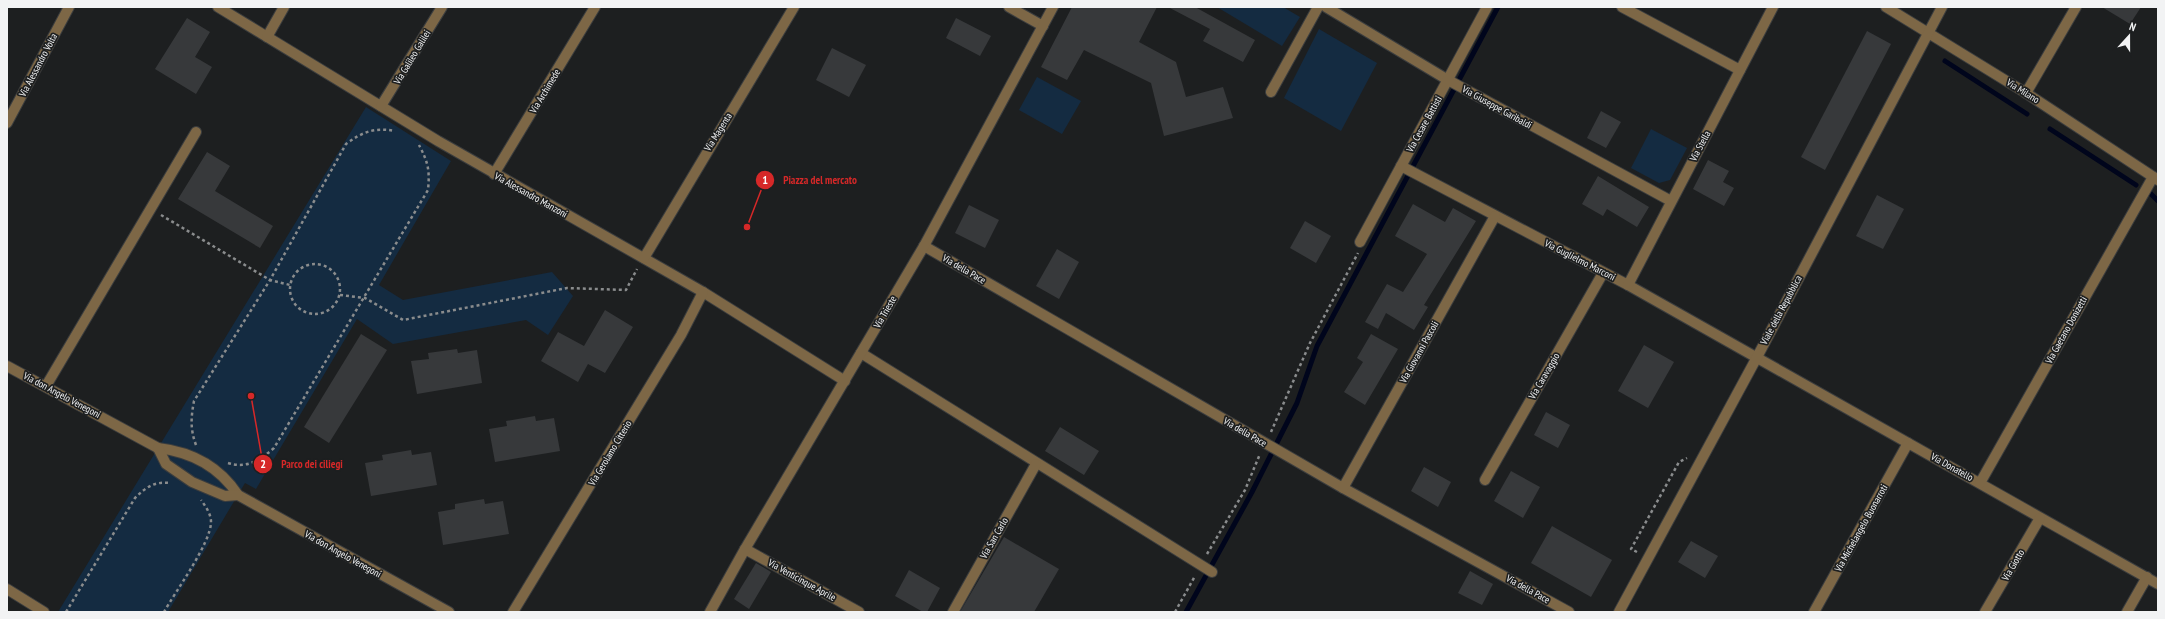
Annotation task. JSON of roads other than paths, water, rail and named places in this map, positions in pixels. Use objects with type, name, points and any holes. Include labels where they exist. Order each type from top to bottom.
[{"type":"street","name":"Via Alessandro Volta","points":[[7,123],[69,7]]},
{"type":"street","name":"Via Alessandro Manzoni","points":[[218,7],[381,106],[410,129],[494,174],[703,292],[845,381]]},
{"type":"street","points":[[266,37],[284,7]]},
{"type":"street","name":"Via Galileo Galilei","points":[[381,106],[442,7]]},
{"type":"street","name":"Via Archimede","points":[[494,174],[595,7]]},
{"type":"street","name":"Via Magenta","points":[[644,258],[794,7]]},
{"type":"street","points":[[1009,7],[1043,26]]},
{"type":"street","name":"Via Trieste","points":[[710,612],[745,549],[924,246],[1053,7]]},
{"type":"street","points":[[1271,92],[1318,7]]},
{"type":"street","name":"Via Giuseppe Garibaldi","points":[[1326,7],[1449,81],[1672,201]]},
{"type":"street","name":"Via Cesare Battisti","points":[[1360,242],[1449,81],[1487,7]]},
{"type":"street","points":[[1622,7],[1740,70]]},
{"type":"street","name":"Via Stella","points":[[1628,285],[1773,7]]},
{"type":"street","name":"Via Milano","points":[[1886,7],[2026,93],[2155,178]]},
{"type":"street","name":"Viale della Repubblica","points":[[1619,612],[1756,359],[1927,32],[1942,7]]},
{"type":"street","points":[[2026,93],[2076,7]]},
{"type":"street","points":[[46,386],[196,132]]},
{"type":"street","name":"Via Guglielmo Marconi","points":[[1402,167],[1628,285],[1756,359]]},
{"type":"street","name":"Via Gaetano Donizetti","points":[[1980,483],[2155,178]]},
{"type":"street","name":"Via Giovanni Pascoli","points":[[1343,488],[1495,216]]},
{"type":"street","name":"Via della Pace","points":[[924,246],[1279,452],[1569,612]]},
{"type":"street","name":"Via Caravaggio","points":[[1485,480],[1604,273]]},
{"type":"street","name":"Via Gerolamo Citterio","points":[[513,612],[681,335],[703,292]]},
{"type":"street","points":[[861,353],[1036,464],[1206,568]]},
{"type":"street","name":"Via Donatello","points":[[1756,359],[2158,584]]},
{"type":"street","name":"Via don Angelo Venegoni","points":[[7,366],[158,448],[176,450],[207,463],[228,480],[238,495],[449,612]]},
{"type":"street","name":"Via Michelangelo Buonarroti","points":[[1814,612],[1908,443]]},
{"type":"street","name":"Via don Angelo Venegoni","points":[[158,448],[166,464],[190,486],[225,496],[238,495]]},
{"type":"street","name":"Via San Carlo","points":[[952,612],[1036,464]]},
{"type":"street","name":"Via Giotto","points":[[1985,612],[2040,518]]},
{"type":"street","name":"Via Venticinque Aprile","points":[[745,549],[859,612]]},
{"type":"street","points":[[2128,612],[2147,577]]},
{"type":"street","points":[[7,589],[44,612]]},
{"type":"waterway","points":[[1186,612],[1252,492],[1297,403],[1317,346],[1498,7]]},
{"type":"waterway","points":[[1945,61],[2027,114]]},
{"type":"waterway","points":[[2050,129],[2136,185]]},
{"type":"waterway","points":[[2150,193],[2158,201]]},
{"type":"place","name":"Piazza del mercato","points":[[747,227]]},
{"type":"place","name":"Parco dei ciliegi","points":[[251,396]]}]
